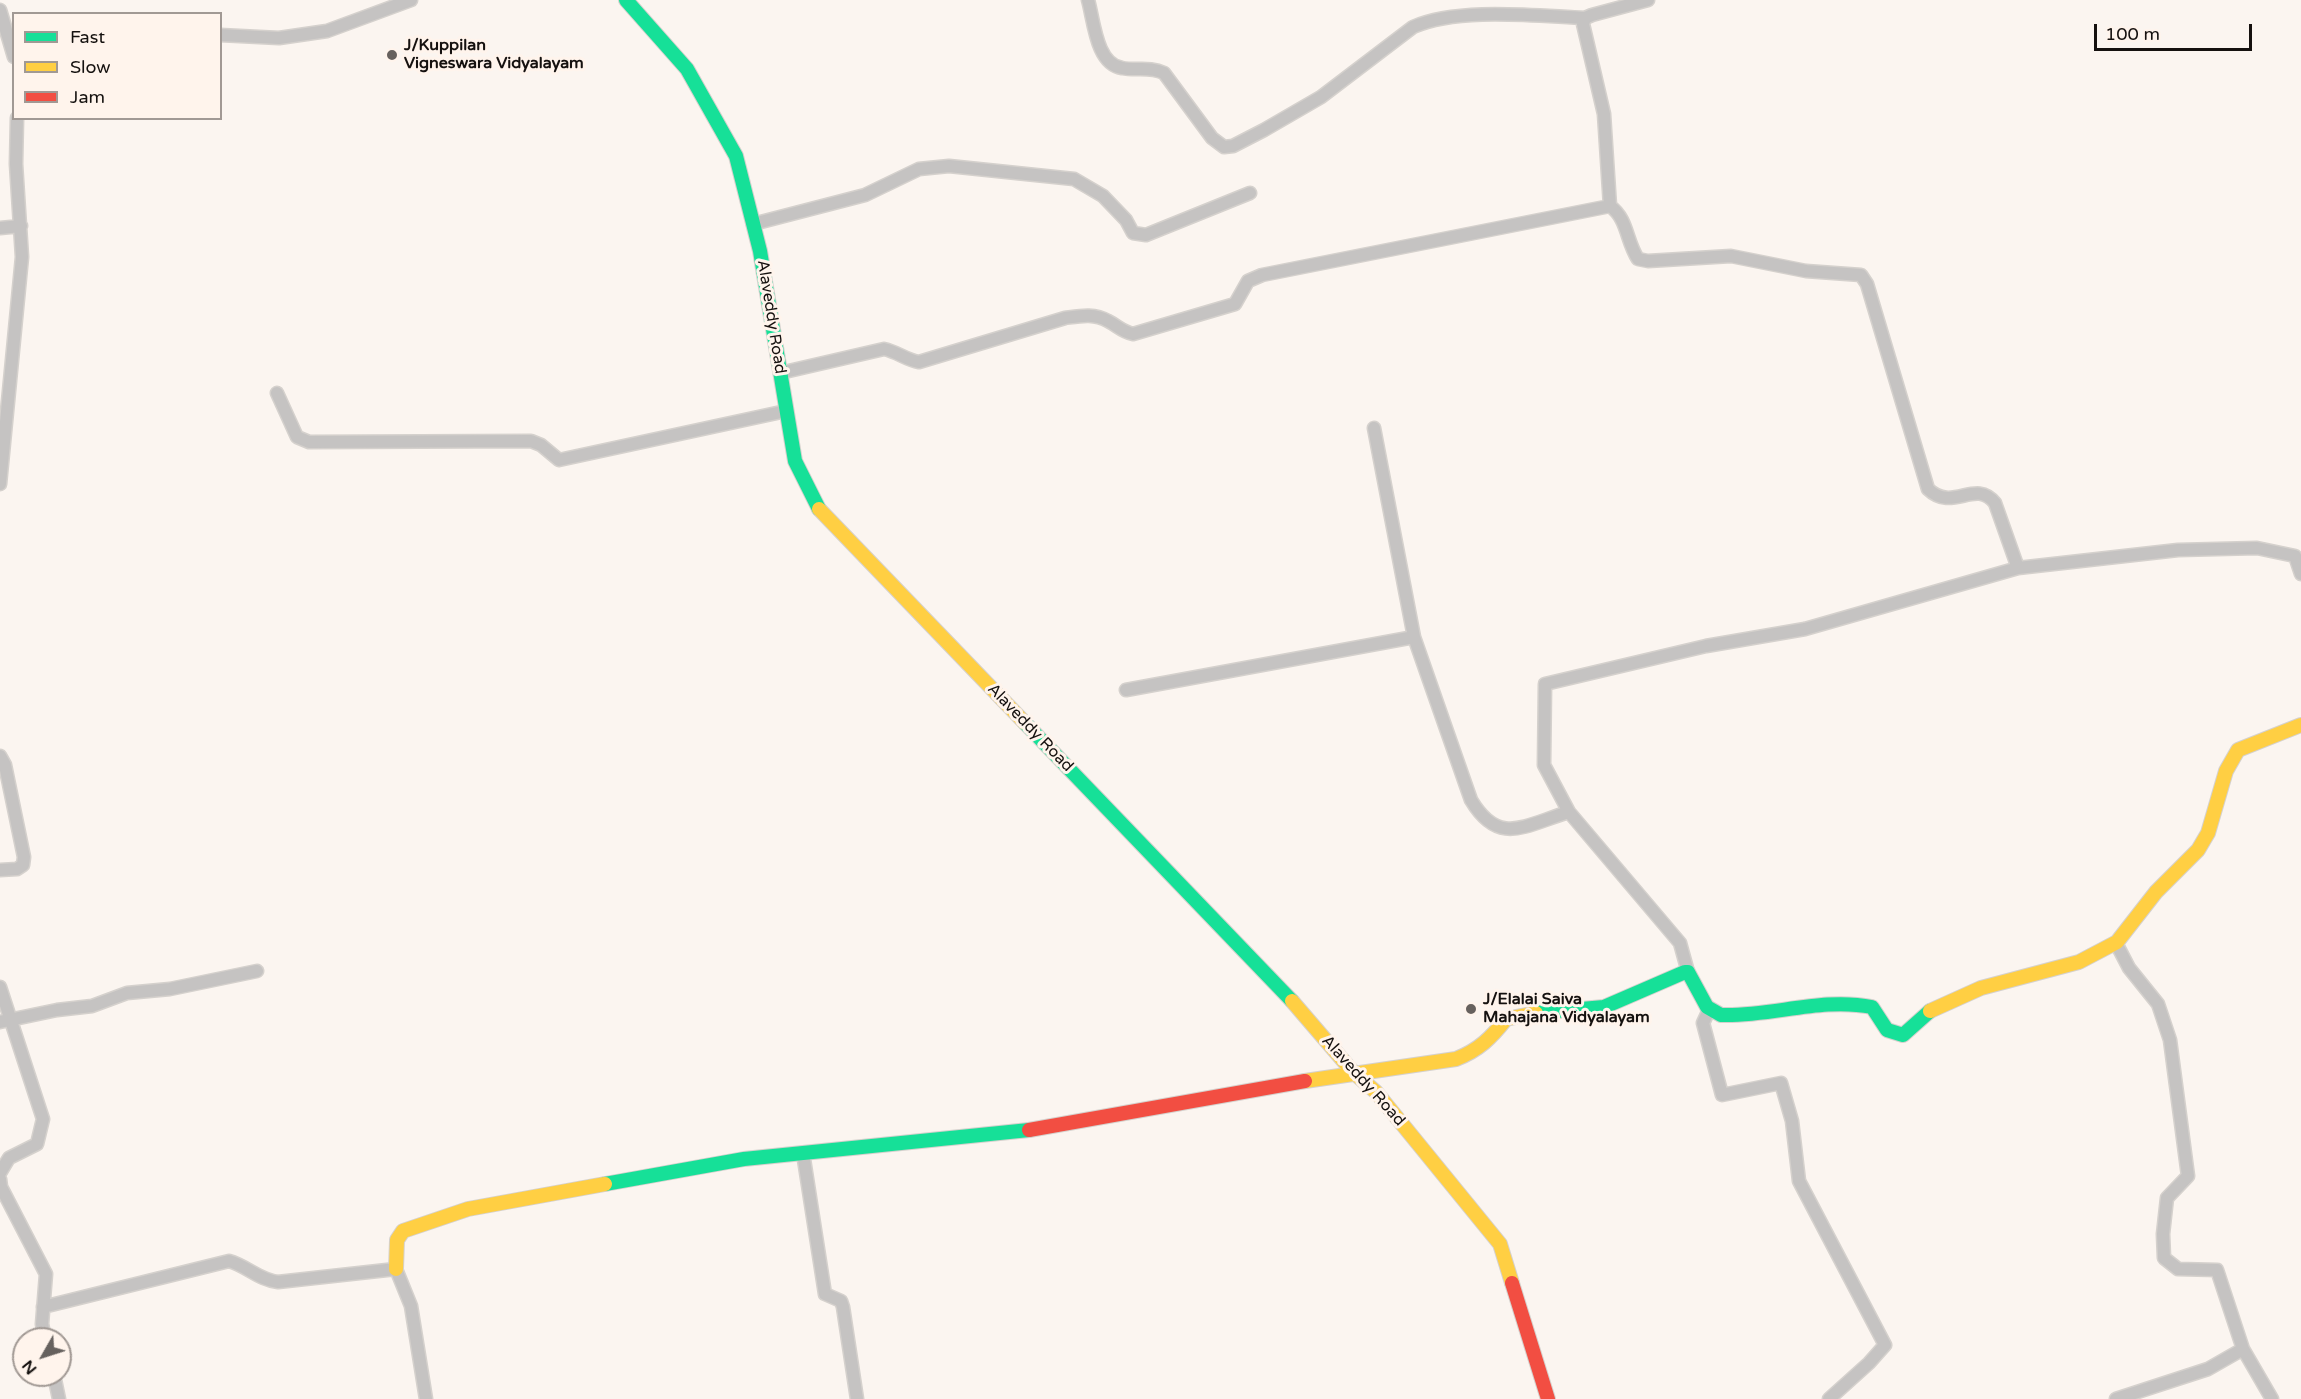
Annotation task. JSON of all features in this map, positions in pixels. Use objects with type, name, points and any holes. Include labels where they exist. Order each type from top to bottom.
[{"type":"street","points":[[222,35],[279,38],[327,31],[411,0]]},
{"type":"street","name":"Alaveddy Road","points":[[626,0],[687,69],[736,156],[753,224],[795,461],[817,507],[1298,1007],[1353,1072],[1376,1092],[1500,1244],[1548,1399]]},
{"type":"street","points":[[1088,0],[1101,50],[1109,62],[1121,68],[1153,68],[1164,73],[1212,138],[1224,147],[1233,146],[1321,97],[1413,27],[1428,20],[1496,15],[1586,18],[1648,0]]},
{"type":"street","points":[[0,10],[12,50]]},
{"type":"street","points":[[1586,18],[1583,24],[1604,114],[1610,206]]},
{"type":"street","points":[[0,484],[22,257],[16,164],[16,120]]},
{"type":"street","points":[[753,224],[865,195],[919,169],[949,166],[1074,179],[1103,196],[1126,220],[1133,232],[1146,235],[1250,193]]},
{"type":"street","points":[[780,373],[884,349],[897,352],[908,361],[919,362],[1065,318],[1088,315],[1108,321],[1120,331],[1133,334],[1235,304],[1248,281],[1262,274],[1610,206],[1621,214],[1631,249],[1638,259],[1648,261],[1731,256],[1806,271],[1852,272],[1861,275],[1867,284],[1928,489],[1937,498],[1948,500],[1980,492],[1989,495],[1995,502],[2018,568]]},
{"type":"street","points":[[0,228],[21,226]]},
{"type":"street","points":[[277,393],[297,437],[309,442],[531,441],[541,445],[558,460],[786,411]]},
{"type":"street","points":[[1374,428],[1414,637],[1471,800],[1481,817],[1494,826],[1507,830],[1569,812]]},
{"type":"street","points":[[2301,574],[2295,556],[2257,548],[2178,550],[2018,568],[1805,629],[1706,646],[1545,684],[1544,765],[1569,812],[1680,943],[1688,972],[1709,1010],[1717,1015],[1758,1013],[1828,1002],[1856,1003],[1872,1007],[1885,1030],[1893,1035],[1903,1035],[1933,1009],[2010,979],[2066,968],[2098,955],[2116,943],[2127,934],[2156,892],[2184,867],[2204,843],[2219,791],[2237,750],[2248,742],[2272,737],[2301,725]]},
{"type":"street","points":[[1126,690],[1414,637]]},
{"type":"street","points":[[0,756],[5,765],[24,857],[23,865],[17,869],[0,870]]},
{"type":"street","points":[[2116,943],[2129,968],[2158,1004],[2170,1040],[2188,1176],[2167,1198],[2163,1234],[2164,1258],[2178,1269],[2217,1270],[2243,1349],[2272,1399]]},
{"type":"street","points":[[4,1021],[92,1006],[127,993],[170,989],[257,971]]},
{"type":"street","points":[[426,1399],[411,1306],[396,1269],[397,1240],[403,1231],[468,1209],[744,1159],[1016,1132],[1353,1072],[1455,1059],[1474,1053],[1490,1040],[1506,1019],[1555,1010],[1604,1007],[1688,972]]},
{"type":"street","points":[[0,987],[4,1021],[43,1119],[36,1144],[9,1158],[0,1173]]},
{"type":"street","points":[[1709,1010],[1703,1023],[1722,1095],[1781,1083],[1792,1121],[1799,1181],[1885,1345],[1869,1363],[1829,1399]]},
{"type":"street","points":[[803,1153],[825,1294],[841,1301],[843,1307],[857,1399]]},
{"type":"street","points":[[0,1179],[1,1186],[46,1274],[43,1327]]},
{"type":"street","points":[[43,1307],[229,1261],[241,1264],[264,1281],[278,1282],[396,1269]]},
{"type":"street","points":[[2116,1399],[2208,1369],[2243,1349]]},
{"type":"traffic: fast","points":[[626,0],[687,69],[736,156],[760,251],[795,461],[819,509]]},
{"type":"traffic: fast","points":[[1025,723],[1292,1001]]},
{"type":"traffic: fast","points":[[1536,1013],[1604,1007],[1685,972],[1688,972],[1707,1007],[1721,1015],[1740,1015],[1834,1004],[1872,1007],[1887,1030],[1903,1035],[1930,1011]]},
{"type":"traffic: fast","points":[[605,1184],[744,1159],[1029,1130]]},
{"type":"traffic: slow","points":[[819,509],[1025,723]]},
{"type":"traffic: slow","points":[[1930,1011],[1981,988],[2079,962],[2117,942],[2156,892],[2198,850],[2208,833],[2226,771],[2238,750],[2301,725]]},
{"type":"traffic: slow","points":[[1292,1001],[1353,1072],[1376,1092],[1500,1244],[1512,1283]]},
{"type":"traffic: slow","points":[[1305,1081],[1456,1059],[1484,1043],[1506,1019],[1536,1013]]},
{"type":"traffic: slow","points":[[396,1269],[397,1240],[403,1231],[468,1209],[605,1184]]},
{"type":"traffic: jam","points":[[1029,1130],[1305,1081]]},
{"type":"traffic: jam","points":[[1512,1283],[1548,1399]]},
{"type":"place","name":"J/Kuppilan Vigneswara Vidyalayam","points":[[392,55]]},
{"type":"place","name":"J/Elalai Saiva Mahajana Vidyalayam","points":[[1471,1009]]}]
